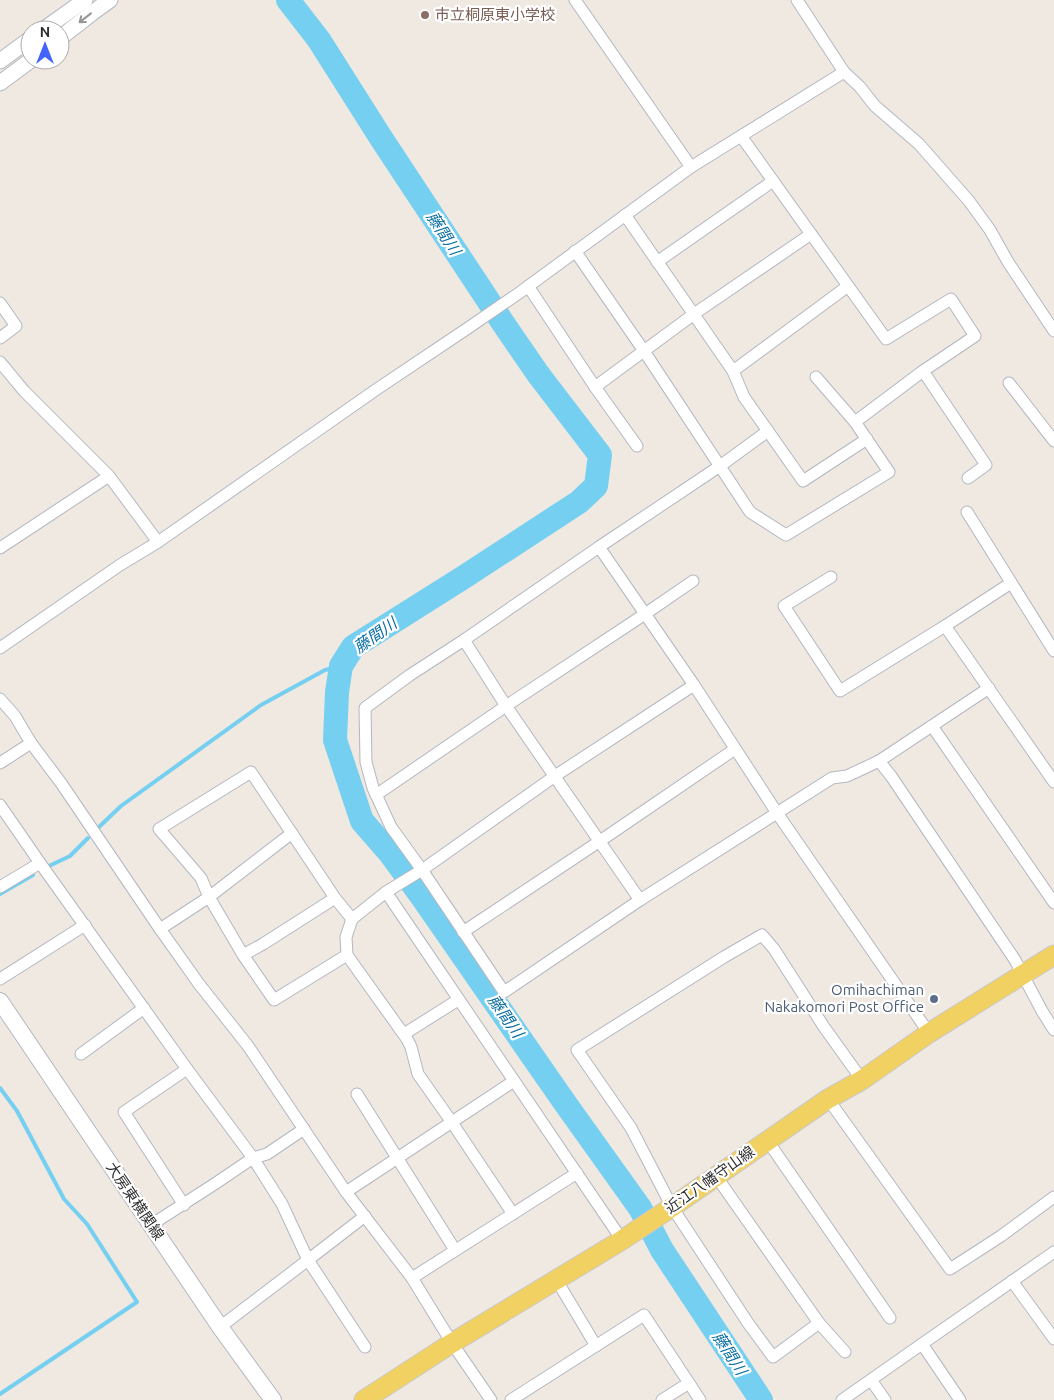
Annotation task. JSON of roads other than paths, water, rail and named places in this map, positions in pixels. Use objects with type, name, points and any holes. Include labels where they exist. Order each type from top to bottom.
[{"type":"main road","name":"近江八幡守山線","points":[[364,1400],[452,1343],[622,1240],[828,1098],[862,1080],[929,1033],[1054,955]]},
{"type":"main road","name":"大房東横関線","points":[[0,1001],[220,1327],[273,1400]]},
{"type":"street","points":[[57,20],[85,0]]},
{"type":"street","points":[[70,30],[110,0]]},
{"type":"street","points":[[575,0],[691,167]]},
{"type":"street","points":[[796,0],[844,72],[860,87],[874,106],[919,144],[969,201],[990,230],[1008,262],[1054,331]]},
{"type":"street","points":[[0,60],[20,46]]},
{"type":"street","points":[[0,83],[20,68]]},
{"type":"street","points":[[0,648],[120,565],[158,542],[468,328],[691,167],[844,72]]},
{"type":"street","points":[[741,136],[886,339],[951,299],[975,336],[923,371],[855,422]]},
{"type":"street","points":[[657,262],[773,181]]},
{"type":"street","points":[[625,215],[733,371],[744,397],[803,481],[867,439]]},
{"type":"street","points":[[595,387],[694,314],[811,234]]},
{"type":"street","points":[[575,252],[750,512],[786,536],[890,472],[855,422],[816,377]]},
{"type":"street","points":[[733,371],[848,286]]},
{"type":"street","points":[[523,289],[637,446]]},
{"type":"street","points":[[0,302],[16,326],[0,338]]},
{"type":"street","points":[[0,362],[24,391],[109,476],[158,542]]},
{"type":"street","points":[[923,371],[986,465],[968,478]]},
{"type":"street","points":[[1009,383],[1052,435]]},
{"type":"street","points":[[768,431],[720,466],[410,675],[365,708],[366,762],[376,796],[391,827],[504,992],[640,900],[832,778],[847,776],[879,761],[989,688]]},
{"type":"street","points":[[0,548],[109,476]]},
{"type":"street","points":[[967,512],[1054,651]]},
{"type":"street","points":[[599,546],[694,685],[777,813],[929,1033]]},
{"type":"street","points":[[831,577],[784,606],[840,691],[1011,583]]},
{"type":"street","points":[[376,796],[506,706],[693,581]]},
{"type":"street","points":[[945,626],[1054,782]]},
{"type":"street","points":[[464,640],[506,706],[640,900]]},
{"type":"street","points":[[513,1214],[418,1074],[411,1047],[404,1034],[347,954],[346,938],[352,919],[386,892],[422,870],[555,776],[694,685]]},
{"type":"street","points":[[0,699],[15,716],[31,743],[61,783],[199,984],[248,1046],[346,1192],[412,1278],[452,1343],[491,1400]]},
{"type":"street","points":[[932,726],[1054,903]]},
{"type":"street","points":[[0,763],[31,743]]},
{"type":"street","points":[[463,932],[735,749]]},
{"type":"street","points":[[879,761],[892,776],[1015,960],[1054,1030]]},
{"type":"street","points":[[347,954],[274,1000],[243,955],[209,896],[201,878],[158,829],[251,772],[335,898],[352,919]]},
{"type":"street","points":[[0,805],[187,1069],[253,1158],[282,1204],[308,1260],[365,1347]]},
{"type":"street","points":[[160,929],[209,896],[292,833]]},
{"type":"street","points":[[0,887],[40,863]]},
{"type":"street","points":[[386,892],[622,1240]]},
{"type":"street","points":[[243,955],[335,898]]},
{"type":"street","points":[[0,980],[85,925]]},
{"type":"street","points":[[819,1323],[773,1357],[748,1323],[672,1207],[630,1128],[577,1050],[762,935],[774,949],[824,1027],[862,1080]]},
{"type":"street","points":[[404,1034],[458,1000]]},
{"type":"street","points":[[81,1054],[144,1008]]},
{"type":"street","points":[[184,1205],[124,1112],[187,1069]]},
{"type":"street","points":[[346,1192],[514,1080]]},
{"type":"street","points":[[357,1094],[455,1250]]},
{"type":"street","points":[[828,1098],[950,1269],[1053,1201]]},
{"type":"street","points":[[151,1225],[253,1158],[267,1154],[304,1130]]},
{"type":"street","points":[[767,1140],[890,1318]]},
{"type":"street","points":[[412,1278],[577,1173]]},
{"type":"street","points":[[716,1176],[819,1323],[845,1352]]},
{"type":"street","points":[[220,1327],[365,1216]]},
{"type":"street","points":[[842,1400],[1054,1252]]},
{"type":"street","points":[[556,1280],[596,1346]]},
{"type":"street","points":[[1012,1281],[1054,1338]]},
{"type":"street","points":[[511,1400],[644,1315],[700,1400]]},
{"type":"street","points":[[922,1344],[960,1400]]},
{"type":"street","points":[[871,1380],[885,1400]]},
{"type":"street","points":[[662,1400],[689,1383]]},
{"type":"waterway","name":"藤間川","points":[[288,0],[319,40],[503,323],[538,374],[600,455],[596,486],[579,502],[353,647],[341,666],[337,692],[335,740],[362,821],[389,852],[422,897],[640,1208],[662,1250],[761,1400]]},
{"type":"waterway","points":[[99,827],[121,806],[261,705],[325,670],[341,666]]},
{"type":"waterway","points":[[49,866],[70,856],[88,838]]},
{"type":"waterway","points":[[0,894],[33,875]]},
{"type":"waterway","points":[[0,1088],[17,1111],[64,1199],[87,1224],[137,1302],[0,1394]]},
{"type":"place","name":"市立桐原東小学校","points":[[425,15]]},
{"type":"place","name":"Omihachiman Nakakomori Post Office","points":[[934,999]]}]
